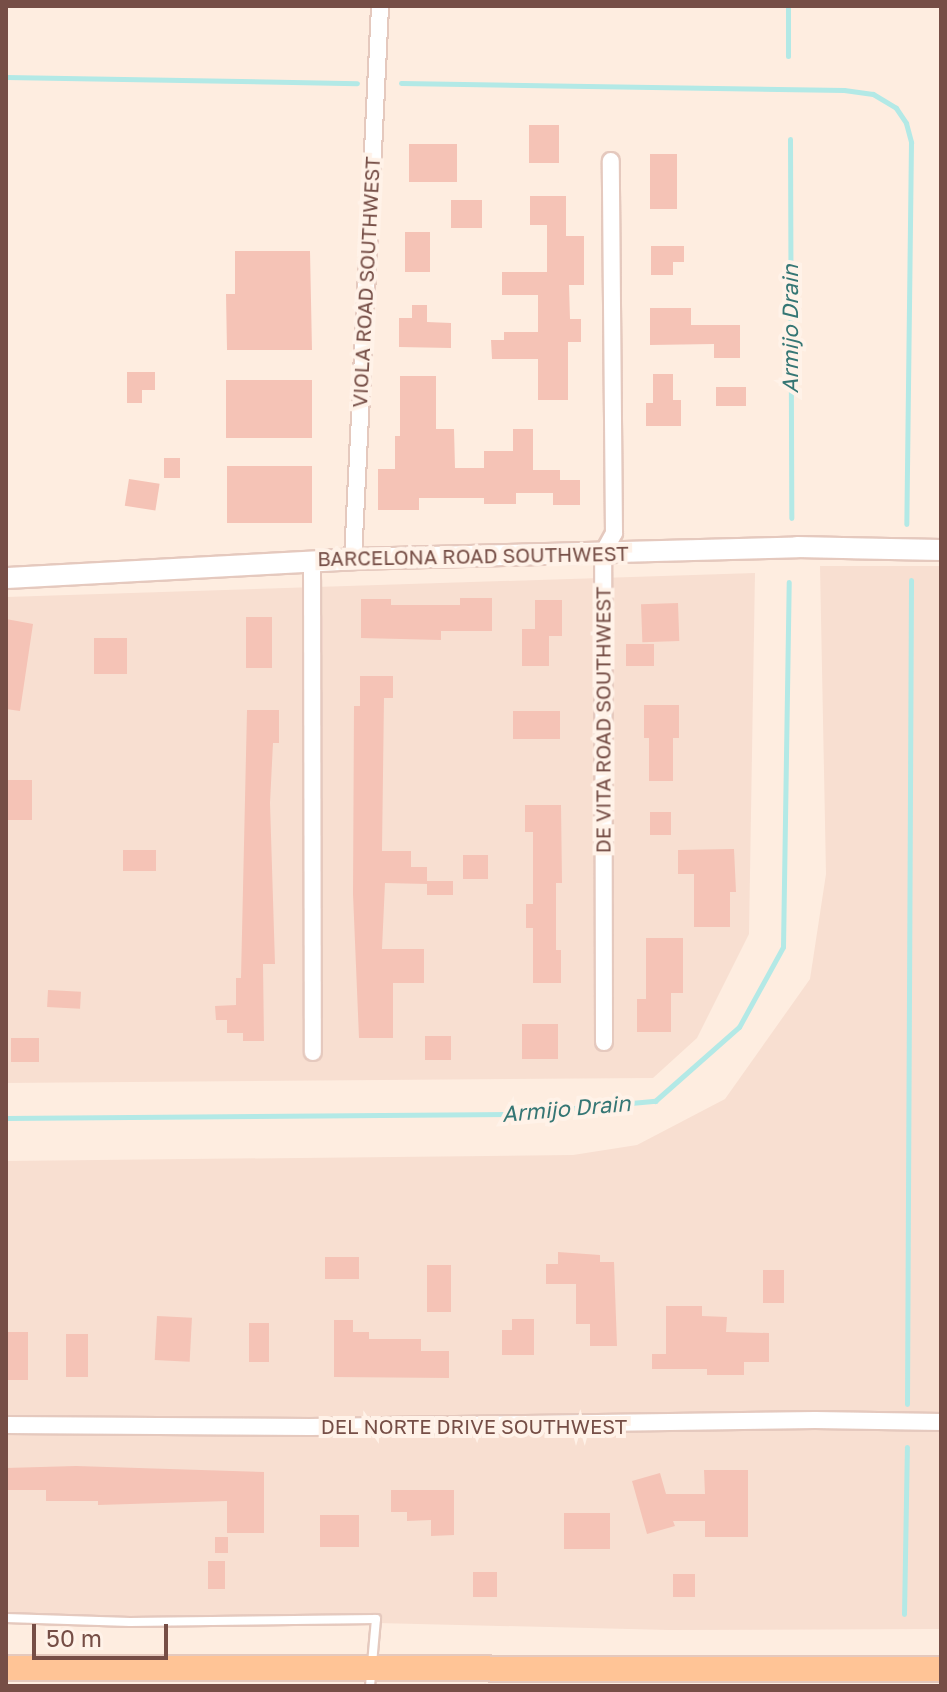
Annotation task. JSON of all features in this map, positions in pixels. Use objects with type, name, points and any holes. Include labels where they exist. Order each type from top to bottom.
[{"type":"main road","points":[[6,1668],[370,1678],[909,1674],[941,1669]]},
{"type":"street","name":"VIOLA ROAD SOUTHWEST","points":[[353,559],[380,6]]},
{"type":"street","name":"DE VITA ROAD SOUTHWEST","points":[[604,1042],[603,553],[614,533],[611,161]]},
{"type":"street","name":"BARCELONA ROAD SOUTHWEST","points":[[6,578],[312,560],[797,547],[941,550]]},
{"type":"street","points":[[312,560],[313,1052]]},
{"type":"street","name":"DEL NORTE DRIVE SOUTHWEST","points":[[6,1425],[325,1427],[815,1420],[941,1422]]},
{"type":"lane","points":[[6,1618],[130,1622],[376,1619],[370,1678]]},
{"type":"shaded area","points":[[820,566],[941,566],[941,1629],[669,1630],[6,1614],[6,1161],[573,1155],[637,1145],[725,1099],[810,979],[826,874]]},
{"type":"shaded area","points":[[755,573],[749,934],[697,1038],[653,1078],[6,1083],[6,597]]},
{"type":"building","points":[[529,125],[559,125],[559,163],[529,163]]},
{"type":"building","points":[[409,144],[457,144],[457,182],[409,182]]},
{"type":"building","points":[[650,154],[677,154],[677,209],[650,209]]},
{"type":"building","points":[[530,196],[566,196],[566,236],[584,236],[584,285],[569,285],[570,319],[581,319],[581,342],[568,342],[568,400],[538,400],[538,359],[492,359],[491,340],[504,340],[504,332],[538,332],[538,295],[502,295],[502,272],[547,272],[547,225],[530,225]]},
{"type":"building","points":[[451,200],[482,200],[482,228],[451,228]]},
{"type":"building","points":[[405,232],[430,232],[430,272],[405,272]]},
{"type":"building","points":[[651,246],[684,246],[684,262],[673,262],[673,275],[651,275]]},
{"type":"building","points":[[235,251],[310,251],[312,350],[227,350],[226,294],[235,294]]},
{"type":"building","points":[[412,305],[427,305],[427,322],[451,323],[451,348],[399,347],[399,318],[412,318]]},
{"type":"building","points":[[650,308],[691,308],[691,325],[740,325],[740,358],[714,358],[714,344],[650,345]]},
{"type":"building","points":[[127,372],[155,372],[155,390],[142,390],[142,403],[127,403]]},
{"type":"building","points":[[653,374],[673,374],[673,400],[681,400],[681,426],[646,426],[646,403],[653,403]]},
{"type":"building","points":[[400,376],[436,376],[436,429],[454,429],[455,468],[484,468],[484,451],[513,451],[513,429],[533,429],[533,470],[560,470],[560,480],[580,480],[580,505],[553,505],[553,493],[516,493],[516,504],[484,504],[484,498],[419,498],[419,510],[378,510],[378,469],[395,469],[395,436],[400,436]]},
{"type":"building","points":[[226,380],[312,380],[312,438],[226,438]]},
{"type":"building","points":[[716,387],[746,387],[746,406],[716,406]]},
{"type":"building","points":[[164,458],[180,458],[180,478],[164,478]]},
{"type":"building","points":[[227,466],[312,466],[312,523],[227,523]]},
{"type":"building","points":[[129,479],[160,484],[155,511],[125,506]]},
{"type":"building","points":[[460,598],[492,598],[492,631],[441,631],[441,640],[361,638],[361,599],[391,599],[391,605],[460,605]]},
{"type":"building","points":[[535,600],[562,600],[562,636],[549,636],[549,666],[522,666],[522,629],[535,629]]},
{"type":"building","points":[[678,603],[679,641],[642,642],[641,604]]},
{"type":"building","points":[[246,617],[272,617],[272,668],[246,668]]},
{"type":"building","points":[[6,619],[33,624],[20,711],[6,709]]},
{"type":"building","points":[[94,638],[127,638],[127,674],[94,674]]},
{"type":"building","points":[[626,644],[654,644],[654,666],[626,666]]},
{"type":"building","points":[[360,676],[393,676],[393,698],[384,698],[382,851],[411,851],[411,867],[427,867],[427,881],[453,881],[453,895],[427,895],[427,884],[385,883],[382,949],[424,949],[424,983],[393,983],[393,1038],[359,1038],[353,894],[354,706],[360,706]]},
{"type":"building","points":[[644,705],[679,705],[679,738],[673,738],[673,781],[649,781],[649,738],[644,738]]},
{"type":"building","points":[[247,710],[279,710],[279,743],[273,743],[270,803],[275,964],[263,964],[264,1041],[243,1041],[243,1033],[227,1033],[227,1020],[216,1020],[215,1006],[236,1005],[236,978],[241,978]]},
{"type":"building","points":[[513,711],[560,711],[560,739],[513,739]]},
{"type":"building","points":[[6,780],[32,780],[32,820],[6,820]]},
{"type":"building","points":[[525,805],[561,805],[562,883],[556,883],[556,950],[561,950],[561,983],[533,983],[533,928],[526,928],[526,904],[533,904],[533,832],[525,832]]},
{"type":"building","points":[[650,812],[671,812],[671,835],[650,835]]},
{"type":"building","points":[[734,849],[736,892],[730,892],[730,927],[694,927],[694,874],[678,874],[678,850]]},
{"type":"building","points":[[123,850],[156,850],[156,871],[123,871]]},
{"type":"building","points":[[463,855],[488,855],[488,879],[463,879]]},
{"type":"building","points":[[646,938],[683,938],[683,993],[671,993],[671,1032],[637,1032],[637,999],[646,999]]},
{"type":"building","points":[[48,990],[81,992],[80,1009],[47,1007]]},
{"type":"building","points":[[522,1024],[558,1024],[558,1059],[522,1059]]},
{"type":"building","points":[[425,1036],[451,1036],[451,1060],[425,1060]]},
{"type":"building","points":[[11,1038],[39,1038],[39,1062],[11,1062]]},
{"type":"building","points":[[558,1252],[600,1255],[600,1262],[614,1262],[617,1346],[590,1346],[590,1324],[576,1324],[576,1284],[546,1284],[546,1264],[558,1264]]},
{"type":"building","points":[[325,1257],[359,1257],[359,1279],[325,1279]]},
{"type":"building","points":[[427,1265],[451,1265],[451,1312],[427,1312]]},
{"type":"building","points":[[763,1270],[784,1270],[784,1303],[763,1303]]},
{"type":"building","points":[[666,1306],[702,1306],[702,1316],[727,1317],[726,1332],[769,1333],[769,1362],[744,1362],[744,1375],[707,1375],[707,1369],[652,1369],[652,1354],[666,1354]]},
{"type":"building","points":[[157,1316],[192,1318],[190,1362],[155,1360]]},
{"type":"building","points":[[512,1319],[534,1319],[534,1355],[502,1355],[502,1330],[512,1330]]},
{"type":"building","points":[[334,1320],[353,1320],[353,1332],[369,1332],[369,1339],[421,1339],[421,1351],[449,1351],[449,1378],[334,1377]]},
{"type":"building","points":[[249,1323],[269,1323],[269,1362],[249,1362]]},
{"type":"building","points":[[7,1332],[28,1332],[28,1380],[7,1380]]},
{"type":"building","points":[[66,1334],[88,1334],[88,1377],[66,1377]]},
{"type":"building","points":[[76,1466],[264,1472],[264,1533],[227,1533],[227,1501],[98,1505],[98,1501],[46,1501],[46,1490],[6,1490],[6,1468]]},
{"type":"building","points":[[704,1470],[748,1470],[748,1537],[705,1537],[705,1521],[673,1521],[675,1526],[647,1534],[632,1481],[660,1473],[666,1494],[705,1494]]},
{"type":"building","points":[[391,1490],[454,1490],[454,1535],[431,1536],[431,1520],[407,1521],[407,1512],[391,1512]]},
{"type":"building","points":[[564,1513],[610,1513],[610,1549],[564,1549]]},
{"type":"building","points":[[320,1515],[359,1515],[359,1547],[320,1547]]},
{"type":"building","points":[[215,1537],[228,1537],[228,1553],[215,1553]]},
{"type":"building","points":[[208,1561],[225,1561],[225,1589],[208,1589]]},
{"type":"building","points":[[473,1572],[497,1572],[497,1597],[473,1597]]},
{"type":"building","points":[[673,1574],[695,1574],[695,1597],[673,1597]]},
{"type":"waterway","name":"Armijo Drain","points":[[788,6],[788,56]]},
{"type":"waterway","points":[[6,77],[357,83]]},
{"type":"waterway","points":[[401,83],[844,90],[873,94],[896,108],[906,123],[911,142],[906,524]]},
{"type":"waterway","name":"Armijo Drain","points":[[790,139],[791,518]]},
{"type":"waterway","points":[[907,1404],[911,580]]},
{"type":"waterway","name":"Armijo Drain","points":[[6,1118],[511,1114],[655,1101],[739,1027],[783,947],[789,582]]},
{"type":"waterway","points":[[904,1614],[907,1447]]}]
